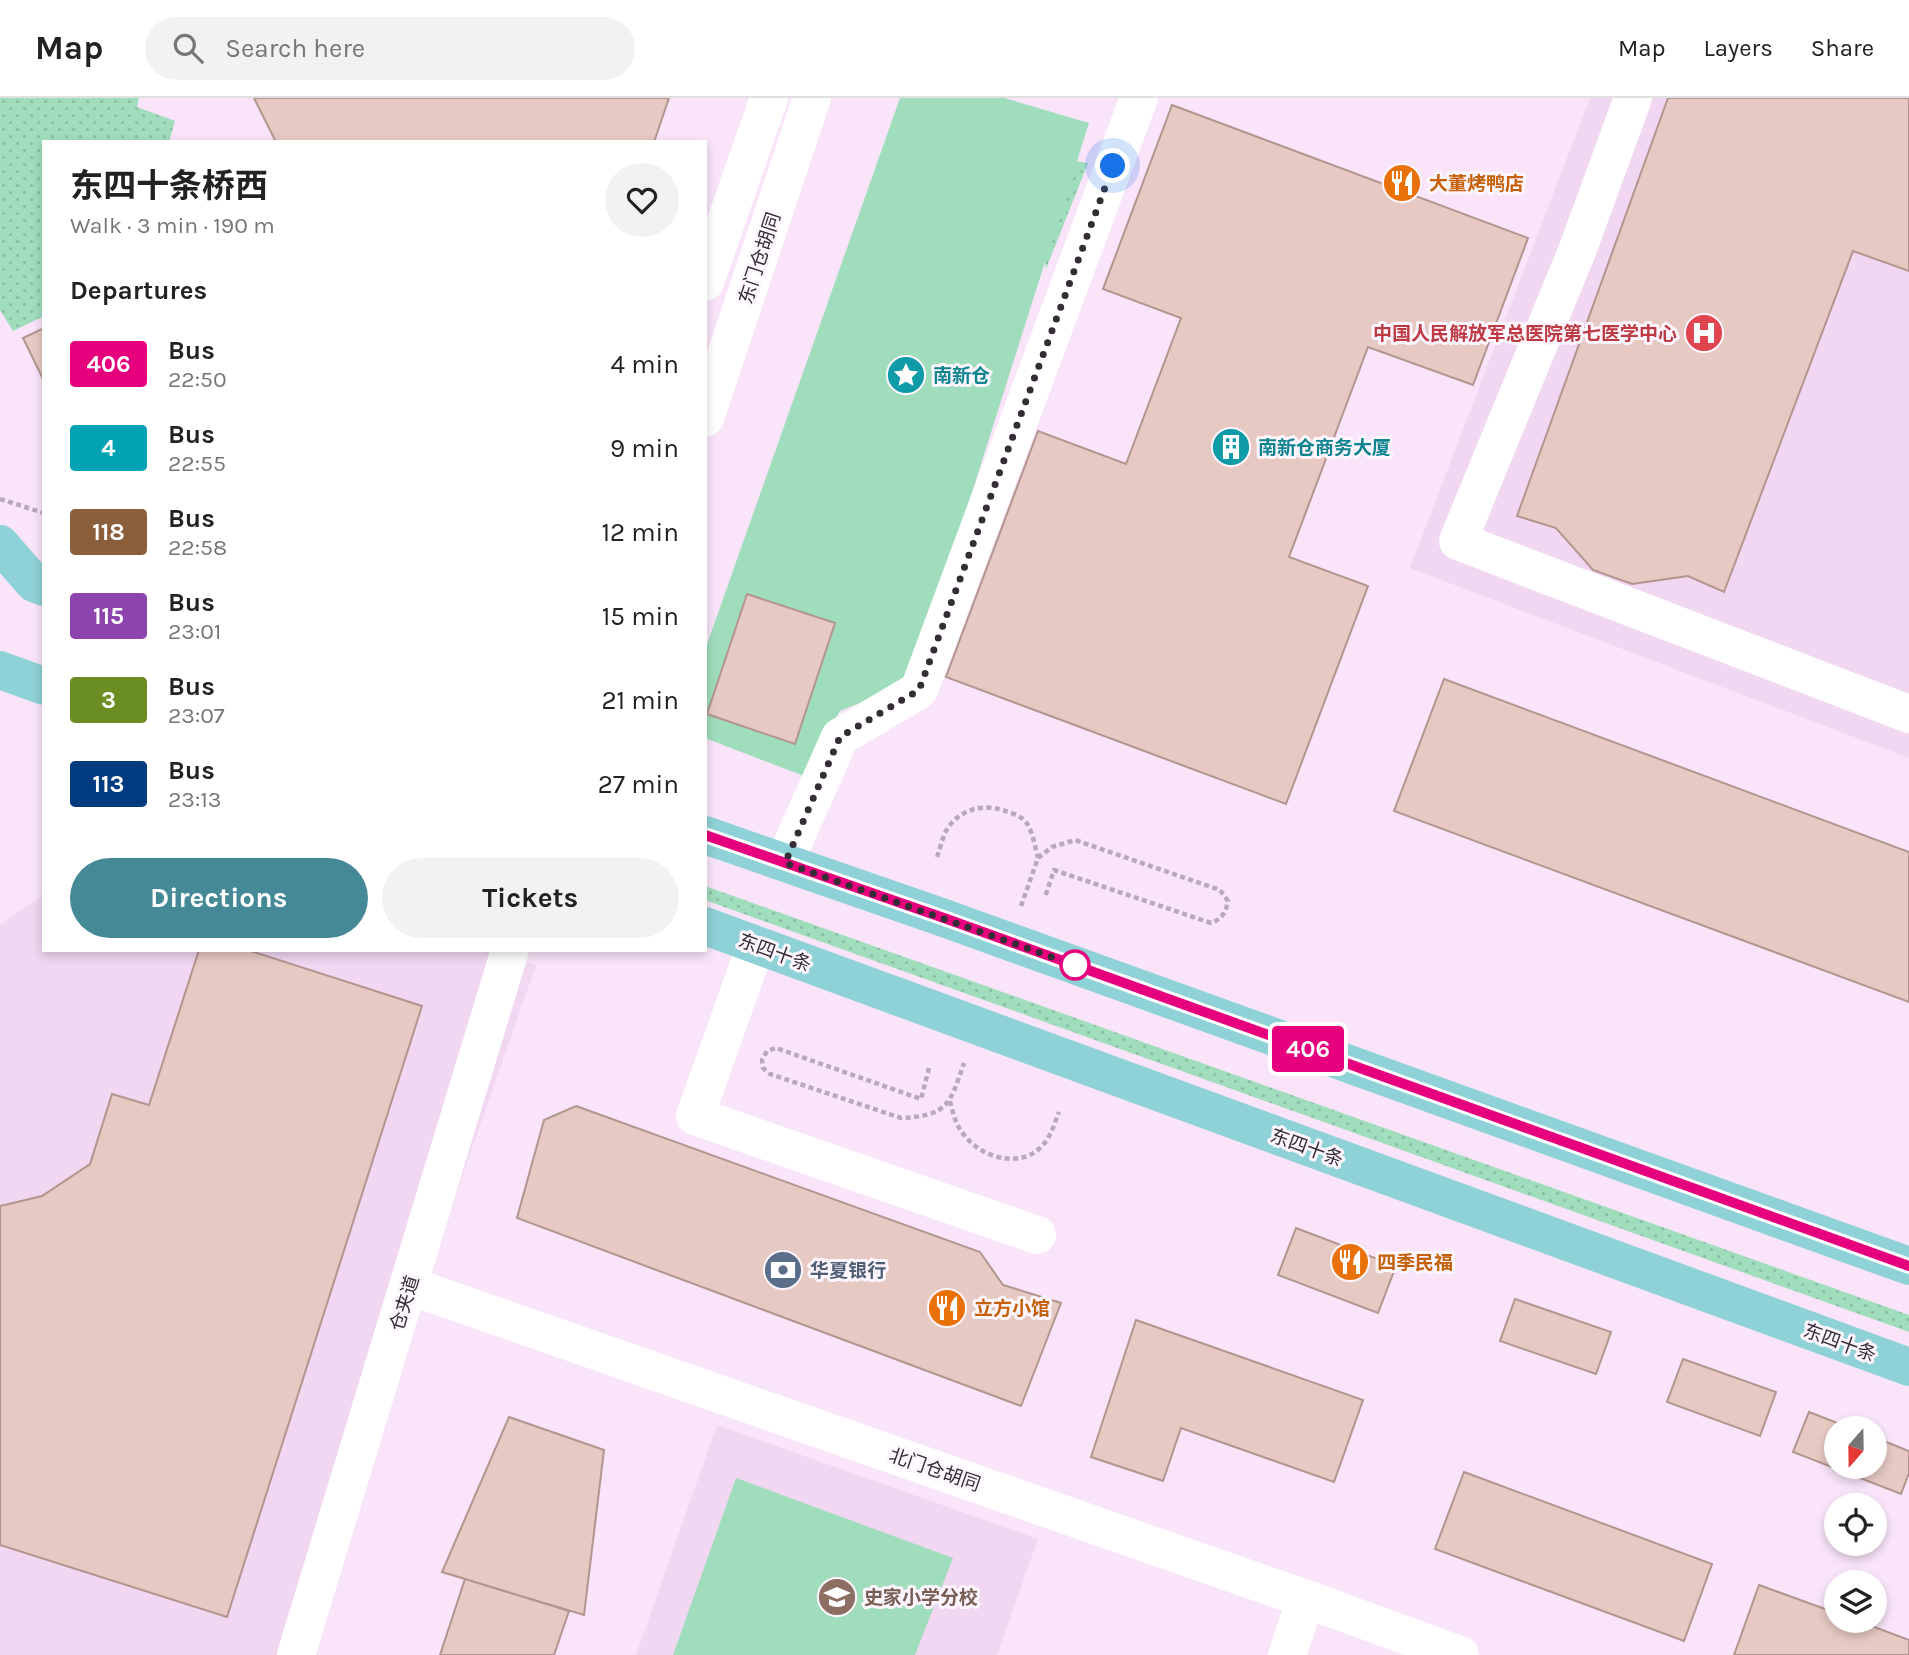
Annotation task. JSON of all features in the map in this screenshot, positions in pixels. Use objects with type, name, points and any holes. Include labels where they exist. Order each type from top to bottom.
[{"type":"main road","points":[[0,544],[34,583],[42,586]]},
{"type":"main road","points":[[0,670],[42,685]]},
{"type":"main road","points":[[707,836],[1909,1266]]},
{"type":"main road","name":"东四十条","points":[[707,927],[1909,1367]]},
{"type":"street","points":[[707,276],[769,98]]},
{"type":"street","name":"东门仓胡同","points":[[707,412],[812,98]]},
{"type":"street","points":[[1633,98],[1577,251],[1458,541],[1909,714]]},
{"type":"street","points":[[785,863],[840,737],[919,690],[1127,102]]},
{"type":"street","points":[[756,945],[695,1116],[1037,1235]]},
{"type":"street","name":"仓夹道","points":[[296,1655],[509,952]]},
{"type":"street","name":"北门仓胡同","points":[[410,1286],[1460,1655]]},
{"type":"street","points":[[1287,1655],[1306,1599]]},
{"type":"path","points":[[0,499],[42,512]]},
{"type":"path","points":[[937,857],[945,832],[956,819],[971,810],[989,806],[1010,812],[1025,821],[1033,836],[1038,859]]},
{"type":"path","points":[[1045,897],[1054,870]]},
{"type":"path","points":[[921,1100],[929,1068]]},
{"type":"path","points":[[950,1101],[955,1121],[965,1137],[978,1150],[995,1157],[1013,1159],[1029,1156],[1042,1147],[1059,1112]]},
{"type":"shaded area","name":"中国人民解放军总医院第七医学中心","points":[[1590,98],[1909,98],[1909,758],[1410,568]]},
{"type":"shaded area","points":[[42,895],[42,952],[503,952],[536,965],[295,1655],[0,1655],[0,925]]},
{"type":"shaded area","name":"史家小学分校","points":[[717,1425],[1038,1539],[997,1655],[636,1655]]},
{"type":"green space","points":[[0,98],[139,98],[137,107],[175,121],[170,140],[42,140],[42,317],[13,331],[0,310]]},
{"type":"green space","points":[[900,98],[1004,98],[1089,123],[912,682],[840,711],[804,776],[707,739],[707,644]]},
{"type":"green space","points":[[1045,156],[1088,163],[1046,269],[1039,194]]},
{"type":"green space","points":[[707,887],[1909,1315],[1909,1332],[707,901]]},
{"type":"green space","points":[[736,1478],[953,1558],[915,1655],[673,1655]]},
{"type":"building","points":[[254,98],[669,98],[655,140],[275,140]]},
{"type":"building","points":[[1668,98],[1909,98],[1909,271],[1853,251],[1724,592],[1688,576],[1632,584],[1593,570],[1556,528],[1517,516]]},
{"type":"building","name":"南新仓商务大厦","points":[[1172,105],[1528,238],[1473,385],[1368,347],[1289,557],[1368,586],[1286,804],[946,677],[1038,431],[1126,464],[1181,318],[1103,289]]},
{"type":"building","points":[[42,329],[42,377],[23,338]]},
{"type":"building","points":[[747,594],[835,623],[795,744],[707,714]]},
{"type":"building","points":[[1444,679],[1909,852],[1909,1002],[1394,811]]},
{"type":"building","points":[[198,952],[254,952],[422,1006],[227,1617],[0,1545],[0,1206],[42,1196],[90,1164],[112,1094],[149,1105]]},
{"type":"building","points":[[576,1106],[980,1252],[1003,1285],[1061,1303],[1021,1406],[517,1218],[544,1120]]},
{"type":"building","points":[[1296,1228],[1396,1266],[1378,1313],[1278,1275]]},
{"type":"building","points":[[1515,1299],[1611,1332],[1596,1374],[1500,1341]]},
{"type":"building","points":[[1136,1320],[1363,1400],[1334,1482],[1181,1428],[1163,1481],[1091,1457]]},
{"type":"building","points":[[1683,1359],[1776,1392],[1760,1436],[1667,1402]]},
{"type":"building","points":[[1809,1412],[1824,1418],[1824,1464],[1793,1452]]},
{"type":"building","points":[[509,1417],[604,1450],[584,1615],[442,1572]]},
{"type":"building","points":[[1887,1442],[1909,1451],[1909,1473],[1901,1494],[1862,1479],[1887,1479]]},
{"type":"building","points":[[1464,1472],[1712,1564],[1684,1641],[1435,1549]]},
{"type":"building","points":[[465,1579],[569,1611],[554,1655],[440,1655]]},
{"type":"building","points":[[1759,1585],[1824,1609],[1824,1633],[1887,1632],[1909,1640],[1909,1655],[1734,1655]]},
{"type":"bus line","name":"406","points":[[707,836],[944,918],[1909,1266]]},
{"type":"place","name":"大董烤鸭店","points":[[1402,183]]},
{"type":"place","name":"中国人民解放军总医院第七医学中心","points":[[1704,333]]},
{"type":"place","name":"南新仓","points":[[906,375]]},
{"type":"place","name":"南新仓商务大厦","points":[[1231,447]]},
{"type":"place","name":"四季民福","points":[[1350,1262]]},
{"type":"place","name":"华夏银行","points":[[783,1270]]},
{"type":"place","name":"立方小馆","points":[[947,1308]]},
{"type":"place","name":"史家小学分校","points":[[837,1597]]},
{"type":"route","points":[[1075,965],[785,863],[840,737],[919,690],[1113,166]]}]
